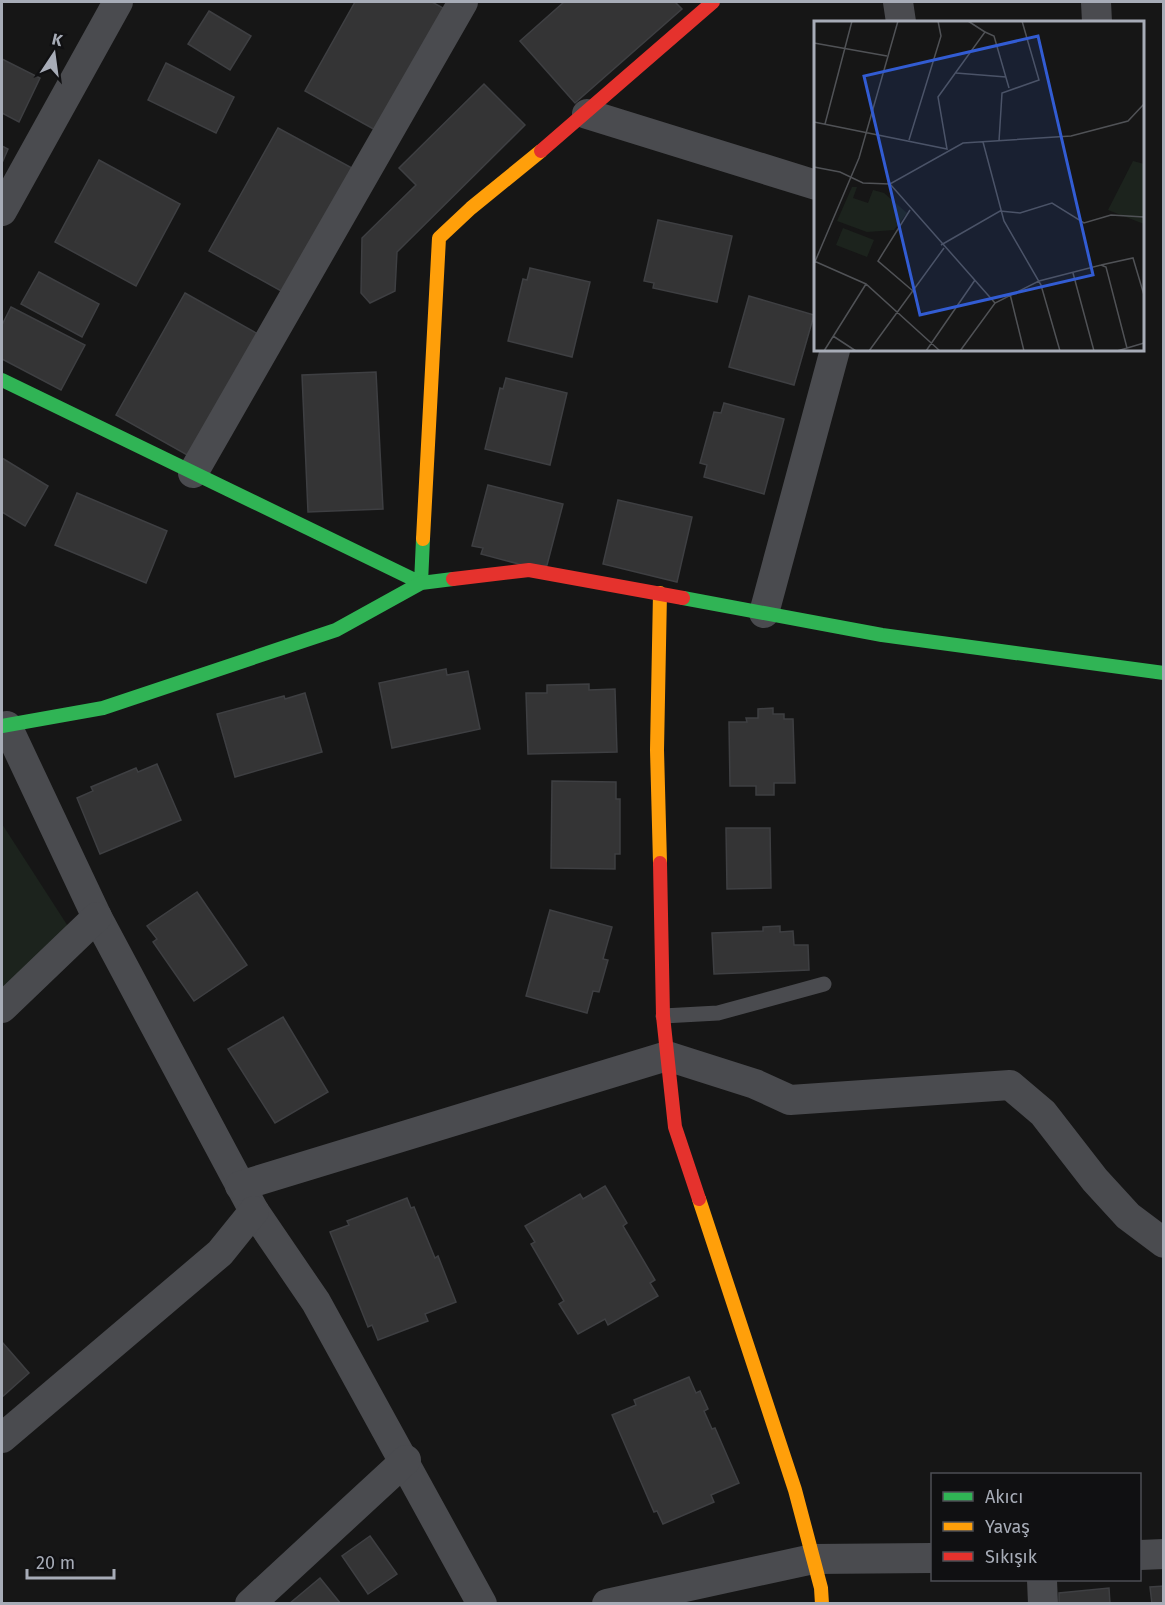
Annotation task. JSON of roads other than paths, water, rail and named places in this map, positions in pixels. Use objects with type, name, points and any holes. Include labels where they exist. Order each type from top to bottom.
[{"type":"street","points":[[2,211],[118,2]]},
{"type":"street","points":[[193,473],[463,2]]},
{"type":"street","points":[[421,583],[439,238],[471,208],[587,114],[713,2]]},
{"type":"street","points":[[898,2],[901,21]]},
{"type":"street","points":[[1096,2],[1097,21]]},
{"type":"street","points":[[587,114],[814,184]]},
{"type":"street","points":[[764,613],[836,351]]},
{"type":"street","points":[[2,380],[421,583]]},
{"type":"street","points":[[482,1604],[406,1460],[316,1302],[247,1199],[97,917],[4,726],[103,708],[336,630],[421,583],[529,570],[882,635],[1164,673]]},
{"type":"street","points":[[660,593],[657,750],[663,1016],[675,1127],[795,1490],[822,1604]]},
{"type":"street","points":[[2,1008],[97,917]]},
{"type":"street","points":[[2,1438],[220,1253],[247,1199],[667,1056],[755,1084],[790,1100],[1010,1085],[1043,1113],[1095,1180],[1128,1216],[1164,1243]]},
{"type":"street","points":[[250,1604],[406,1460]]},
{"type":"street","points":[[1141,1555],[1164,1554]]},
{"type":"street","points":[[610,1603],[813,1559],[931,1558]]},
{"type":"street","points":[[1042,1581],[1043,1604]]},
{"type":"lane","points":[[663,1016],[718,1013],[824,984]]}]
